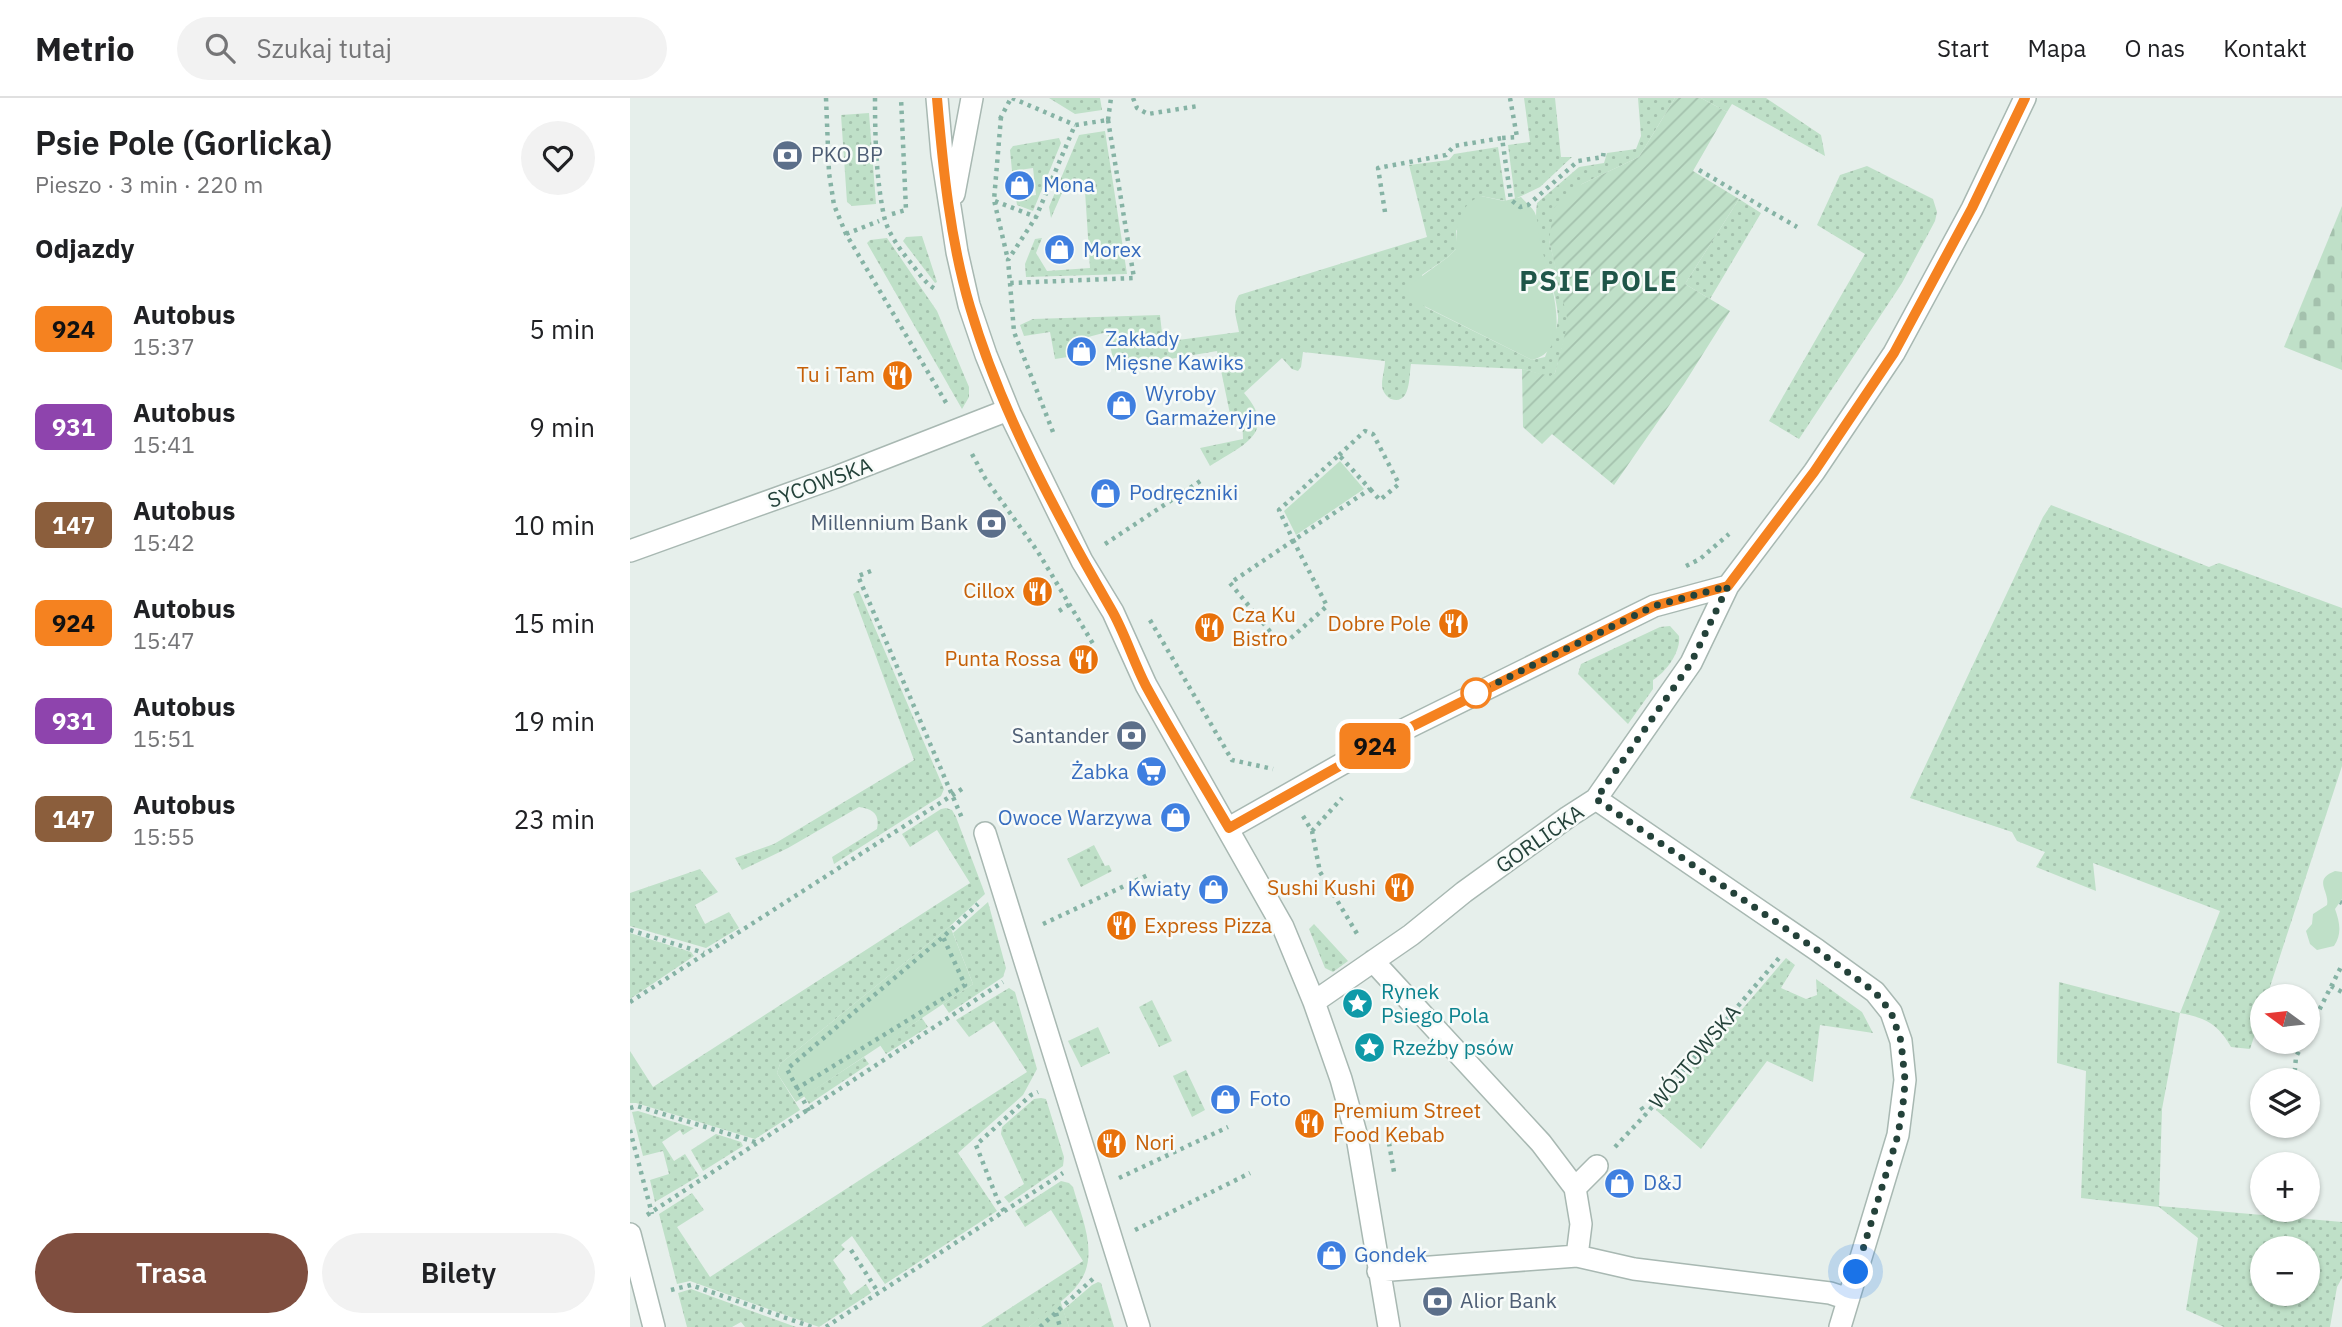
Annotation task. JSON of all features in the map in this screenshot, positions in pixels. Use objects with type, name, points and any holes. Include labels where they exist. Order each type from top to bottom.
[{"type":"street","points":[[937,98],[950,214],[969,305],[997,386],[1082,561],[1112,612],[1146,685],[1283,927],[1314,1002],[1341,1079],[1357,1137],[1389,1327]]},
{"type":"street","points":[[950,214],[972,98]]},
{"type":"street","name":"GORLICKA","points":[[1314,1002],[1411,935],[1464,892],[1596,799],[1691,663],[1728,586],[1814,472],[1894,353],[1972,208],[2025,98]]},
{"type":"street","name":"SYCOWSKA","points":[[630,551],[836,477],[1008,410]]},
{"type":"street","points":[[1229,828],[1403,731],[1654,606],[1728,586]]},
{"type":"street","points":[[1596,799],[1875,992],[1891,1012],[1901,1041],[1905,1080],[1898,1135],[1840,1327]]},
{"type":"street","points":[[985,832],[1139,1327]]},
{"type":"street","points":[[1373,961],[1541,1143],[1576,1188],[1581,1224],[1577,1256]]},
{"type":"street","points":[[1576,1188],[1597,1166]]},
{"type":"street","points":[[632,1248],[654,1327]]},
{"type":"street","points":[[1378,1271],[1577,1256],[1634,1269],[1830,1293],[1848,1299]]},
{"type":"path","points":[[826,98],[829,173],[834,205],[846,234],[954,416]]},
{"type":"path","points":[[875,98],[882,219],[929,286],[969,305]]},
{"type":"path","points":[[892,215],[906,210],[901,98]]},
{"type":"path","points":[[1054,433],[1014,332],[1008,260],[994,200],[1001,117],[1011,98],[1075,125],[1108,120]]},
{"type":"path","points":[[1010,283],[1134,278],[1108,120],[1111,98]]},
{"type":"path","points":[[1133,98],[1137,108],[1148,114],[1198,106]]},
{"type":"path","points":[[1385,212],[1378,168],[1446,155],[1454,146],[1517,137],[1510,98]]},
{"type":"path","points":[[1008,260],[1036,217],[1075,125]]},
{"type":"path","points":[[1502,138],[1511,200],[1520,207],[1528,205],[1578,161],[1603,157],[1604,149]]},
{"type":"path","points":[[1699,170],[1797,227]]},
{"type":"path","points":[[994,200],[1036,217]]},
{"type":"path","points":[[846,234],[882,219]]},
{"type":"path","points":[[1339,455],[1370,489],[1380,500],[1399,484],[1373,434],[1365,431],[1279,510],[1293,540],[1327,606],[1282,646],[1230,583],[1293,540],[1370,489]]},
{"type":"path","points":[[969,449],[985,478],[1038,552],[1096,649]]},
{"type":"path","points":[[1082,561],[1202,480]]},
{"type":"path","points":[[1101,531],[1113,555]]},
{"type":"path","points":[[871,571],[858,576],[952,794]]},
{"type":"path","points":[[1147,614],[1232,760],[1276,770],[1312,831],[1320,872],[1373,961]]},
{"type":"path","points":[[630,1002],[965,787]]},
{"type":"path","points":[[1017,936],[1150,874]]},
{"type":"path","points":[[809,1111],[787,1069],[943,937],[980,902]]},
{"type":"path","points":[[630,930],[705,953]]},
{"type":"path","name":"WÓJTOWSKA","points":[[1597,1166],[1646,1114],[1797,936]]},
{"type":"path","points":[[796,1089],[965,985],[943,937]]},
{"type":"path","points":[[2320,1008],[2342,965]]},
{"type":"path","points":[[657,1209],[1027,967]]},
{"type":"path","points":[[2331,986],[2342,992]]},
{"type":"path","points":[[1004,1211],[976,1145],[1031,1095],[1047,1088]]},
{"type":"path","points":[[630,1108],[637,1106],[759,1143]]},
{"type":"path","points":[[1641,1107],[1646,1114]]},
{"type":"path","points":[[1097,1189],[1228,1127]]},
{"type":"path","points":[[826,1327],[1063,1173],[1088,1163]]},
{"type":"path","points":[[1113,1241],[1250,1173]]},
{"type":"path","points":[[851,1250],[878,1292]]},
{"type":"path","points":[[1040,1327],[1093,1277],[1103,1272]]},
{"type":"path","points":[[677,1288],[691,1285],[812,1327]]},
{"type":"path","points":[[1056,1313],[1060,1327]]},
{"type":"green space","points":[[1049,98],[1100,98],[1102,110],[1075,114]]},
{"type":"green space","points":[[1524,98],[1555,98],[1561,157],[1572,157],[1540,187],[1515,199],[1508,145],[1530,142]]},
{"type":"green space","points":[[1638,98],[1675,98],[1639,157],[1582,184],[1549,240],[1569,322],[1555,373],[1550,377],[1522,369],[1411,364],[1406,394],[1398,400],[1390,398],[1383,390],[1385,361],[1303,352],[1298,371],[1292,369],[1282,358],[1244,393],[1254,407],[1258,418],[1257,428],[1244,444],[1210,466],[1200,448],[1243,439],[1242,414],[1230,414],[1217,351],[1140,364],[1116,372],[1107,332],[1077,340],[1081,355],[1055,359],[1050,332],[1024,336],[1020,325],[1033,319],[1160,315],[1163,342],[1239,332],[1235,309],[1239,295],[1427,237],[1409,165],[1449,160],[1454,154],[1498,147],[1506,201],[1481,196],[1456,231],[1456,249],[1422,275],[1425,307],[1532,360],[1545,357],[1558,316],[1537,232],[1537,203],[1579,167],[1604,163],[1607,153],[1636,149],[1641,136]]},
{"type":"green space","points":[[1675,98],[1701,98],[1727,112],[1693,171],[1739,199],[1685,284],[1730,311],[1684,384],[1614,485],[1552,434],[1542,444],[1523,427],[1522,369],[1550,376],[1555,373],[1568,322],[1549,240],[1554,208],[1582,184],[1639,157]]},
{"type":"green space","points":[[1701,98],[1766,98],[1821,135],[1825,156],[1732,104],[1727,112]]},
{"type":"green space","points":[[869,113],[876,204],[852,206],[847,202],[841,115]]},
{"type":"green space","points":[[1105,131],[1127,274],[1026,277],[1025,264],[1035,239],[1042,238],[1036,253],[1047,271],[1090,268],[1085,191],[1062,193],[1051,218],[1049,207],[1079,135]]},
{"type":"green space","points":[[1059,138],[1061,143],[1033,211],[1017,205],[1016,198],[1036,195],[1033,168],[1012,171],[1010,150],[1013,146]]},
{"type":"green space","points":[[1867,166],[1933,199],[1937,212],[1935,221],[1902,283],[1799,439],[1769,421],[1865,254],[1817,225],[1840,175]]},
{"type":"green space","points":[[1481,196],[1504,201],[1521,197],[1533,209],[1536,217],[1553,292],[1556,327],[1553,342],[1546,353],[1532,360],[1410,299],[1403,290],[1456,249],[1458,225],[1463,211]]},
{"type":"green space","points":[[1739,199],[1761,213],[1710,299],[1685,284]]},
{"type":"green space","points":[[2342,206],[2342,370],[2284,347]]},
{"type":"green space","points":[[922,236],[937,282],[935,283],[903,241],[906,237]]},
{"type":"green space","points":[[887,238],[937,311],[969,387],[969,397],[962,409],[867,243],[870,240]]},
{"type":"green space","points":[[1340,461],[1364,489],[1296,535],[1284,511]]},
{"type":"green space","points":[[2051,505],[2209,567],[2219,563],[2342,608],[2342,766],[2271,984],[2250,984],[2250,1049],[2231,1047],[2210,1023],[2180,1013],[2220,911],[2093,863],[2096,891],[2036,867],[2045,852],[2017,841],[2012,832],[1910,798]]},
{"type":"green space","points":[[857,591],[944,789],[941,796],[834,864],[832,857],[877,829],[876,816],[872,811],[859,807],[788,848],[742,870],[735,858],[774,844],[914,760],[853,594]]},
{"type":"green space","points":[[1670,626],[1679,636],[1675,655],[1663,672],[1653,680],[1653,689],[1628,724],[1578,674],[1581,664],[1660,627]]},
{"type":"green space","points":[[946,808],[952,810],[956,817],[985,894],[950,926],[780,1064],[777,1073],[800,1110],[755,1139],[630,1103],[630,1051],[653,1087],[970,883],[937,830],[910,847],[902,834]]},
{"type":"green space","points":[[1094,845],[1105,866],[1109,865],[1112,871],[1081,887],[1067,859]]},
{"type":"green space","points":[[700,869],[718,892],[695,905],[705,924],[729,912],[739,928],[706,948],[630,926],[630,893]]},
{"type":"green space","points":[[2342,872],[2342,899],[2335,909],[2339,933],[2334,946],[2317,950],[2310,944],[2306,931],[2312,924],[2313,914],[2327,905],[2323,882],[2328,874]]},
{"type":"green space","points":[[988,902],[1006,968],[1003,977],[949,1013],[943,1004],[973,984],[953,933]]},
{"type":"green space","points":[[1314,924],[1348,961],[1333,972],[1325,968],[1309,929]]},
{"type":"green space","points":[[950,926],[973,984],[796,1102],[777,1073],[780,1064]]},
{"type":"green space","points":[[630,933],[691,952],[694,956],[630,999]]},
{"type":"green space","points":[[1786,958],[1795,965],[1781,988],[1806,999],[1817,995],[1816,979],[1862,1012],[1873,1033],[1820,1025],[1813,1082],[1767,1061],[1701,1149],[1656,1110]]},
{"type":"green space","points":[[2059,982],[2180,1013],[2162,1109],[2159,1206],[2250,1214],[2250,1222],[2342,1222],[2342,1278],[2337,1287],[2330,1327],[2224,1327],[2186,1310],[2198,1238],[2159,1207],[2081,1198],[2086,1071],[2057,1063]]},
{"type":"green space","points":[[1009,988],[1015,992],[1037,1069],[1023,1095],[958,1153],[997,1211],[885,1284],[852,1236],[841,1245],[845,1249],[833,1260],[846,1279],[843,1282],[851,1295],[866,1284],[871,1293],[819,1327],[690,1281],[677,1284],[659,1214],[692,1193],[704,1210],[677,1227],[710,1277],[1027,1072],[994,1021],[969,1037],[956,1020]]},
{"type":"green space","points":[[1152,1000],[1172,1041],[1159,1047],[1139,1007]]},
{"type":"green space","points":[[922,1018],[928,1027],[886,1054],[880,1045]]},
{"type":"green space","points":[[1098,1027],[1110,1053],[1081,1067],[1068,1041]]},
{"type":"green space","points":[[864,1057],[869,1064],[809,1104],[804,1096]]},
{"type":"green space","points":[[1186,1070],[1205,1110],[1192,1117],[1173,1076]]},
{"type":"green space","points":[[1034,1099],[1046,1099],[1064,1157],[1063,1166],[1009,1203],[1004,1197],[1024,1184],[1001,1134],[1002,1127]]},
{"type":"green space","points":[[638,1111],[694,1128],[683,1135],[680,1130],[662,1142],[674,1161],[685,1154],[699,1176],[655,1202],[650,1180],[669,1174],[663,1151],[643,1156],[632,1112]]},
{"type":"green space","points":[[716,1134],[741,1142],[743,1146],[703,1171],[691,1150]]},
{"type":"green space","points":[[1061,1181],[1073,1187],[1087,1235],[1088,1260],[1079,1283],[1069,1295],[1029,1327],[981,1327],[1083,1261],[1051,1210],[1025,1227],[1015,1211]]},
{"type":"green space","points":[[1098,1282],[1101,1283],[1114,1327],[1069,1327],[1063,1310]]},
{"type":"green space","points":[[691,1289],[796,1327],[745,1327],[741,1322],[732,1327],[687,1327],[678,1293]]},
{"type":"green space","points":[[1060,1300],[1069,1327],[1029,1327]]},
{"type":"bus line","name":"924","points":[[937,98],[942,155],[957,252],[969,305],[997,386],[1082,561],[1112,612],[1146,685],[1229,828],[1393,736],[1654,606],[1728,586],[1814,472],[1894,353],[1972,208],[2025,98]]},
{"type":"place","name":"PKO BP","points":[[788,155]]},
{"type":"place","name":"Mona","points":[[1020,185]]},
{"type":"place","name":"Morex","points":[[1060,250]]},
{"type":"place","name":"Zakłady Mięsne Kawiks","points":[[1082,351]]},
{"type":"place","name":"Tu i Tam","points":[[898,375]]},
{"type":"place","name":"Wyroby Garmażeryjne","points":[[1122,406]]},
{"type":"place","name":"Podręczniki","points":[[1106,493]]},
{"type":"place","name":"Millennium Bank","points":[[991,523]]},
{"type":"place","name":"Cillox","points":[[1038,591]]},
{"type":"place","name":"Dobre Pole","points":[[1454,624]]},
{"type":"place","name":"Cza Ku Bistro","points":[[1209,627]]},
{"type":"place","name":"Punta Rossa","points":[[1084,659]]},
{"type":"place","name":"Santander","points":[[1132,736]]},
{"type":"place","name":"Żabka","points":[[1152,772]]},
{"type":"place","name":"Owoce Warzywa","points":[[1175,818]]},
{"type":"place","name":"Sushi Kushi","points":[[1399,888]]},
{"type":"place","name":"Kwiaty","points":[[1214,889]]},
{"type":"place","name":"Express Pizza","points":[[1121,926]]},
{"type":"place","name":"Rynek Psiego Pola","points":[[1358,1004]]},
{"type":"place","name":"Rzeźby psów","points":[[1369,1048]]},
{"type":"place","name":"Foto","points":[[1226,1099]]},
{"type":"place","name":"Premium Street Food Kebab","points":[[1310,1123]]},
{"type":"place","name":"Nori","points":[[1112,1143]]},
{"type":"place","name":"D&J","points":[[1620,1183]]},
{"type":"place","name":"Gondek","points":[[1331,1255]]},
{"type":"place","name":"Alior Bank","points":[[1437,1301]]},
{"type":"district","name":"PSIE POLE","points":[[1599,281]]},
{"type":"route","points":[[1476,693],[1654,606],[1728,586],[1691,663],[1596,799],[1817,950],[1875,992],[1891,1012],[1901,1041],[1904,1097],[1898,1135],[1856,1272]]}]
